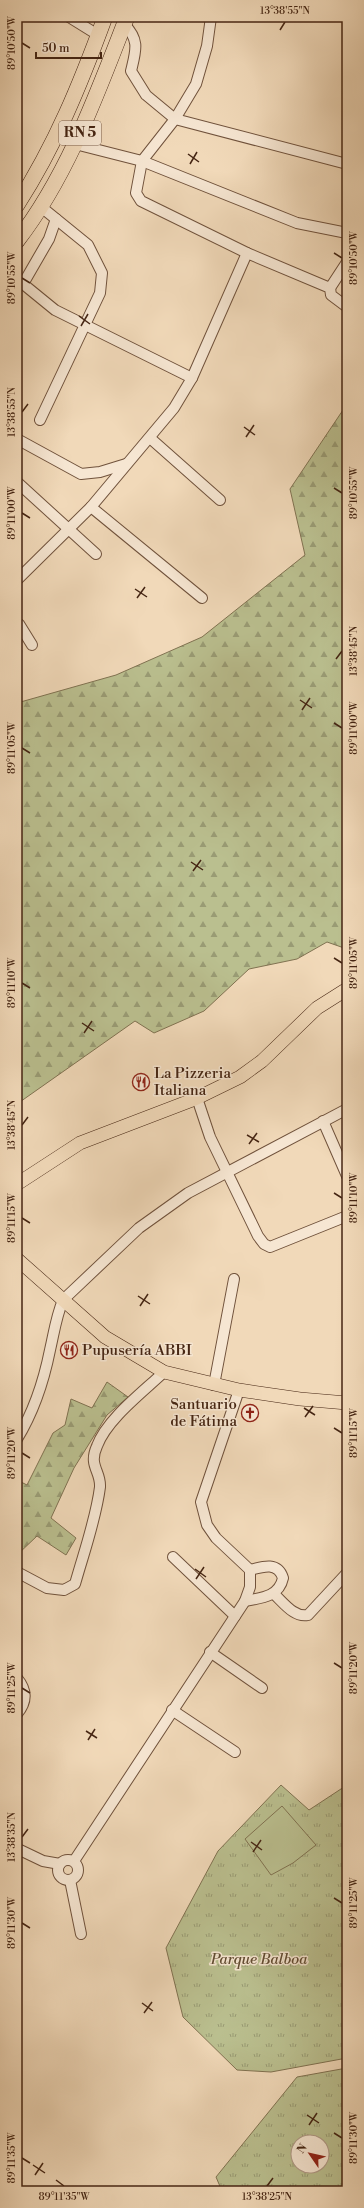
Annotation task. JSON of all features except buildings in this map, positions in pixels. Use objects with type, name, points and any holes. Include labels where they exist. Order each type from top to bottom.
[{"type":"highway","name":"RN 5","points":[[17,205],[51,149],[74,98],[105,17]]},
{"type":"highway","name":"RN 5","points":[[17,241],[40,206],[75,144],[126,20]]},
{"type":"main road","points":[[17,1184],[80,1144],[197,1098],[256,1066],[317,1008],[347,989]]},
{"type":"main road","points":[[17,1259],[105,1337],[164,1372],[239,1390],[300,1399],[347,1403]]},
{"type":"street","points":[[69,17],[98,35]]},
{"type":"street","points":[[211,17],[207,46],[196,84],[175,119],[142,161],[136,192],[141,201],[247,253],[330,288]]},
{"type":"street","points":[[126,20],[134,34],[136,43],[131,71],[146,95],[175,119],[347,164]]},
{"type":"street","points":[[75,144],[142,161],[297,223],[347,234]]},
{"type":"street","points":[[40,206],[88,245],[102,273],[100,293],[40,420]]},
{"type":"street","points":[[56,219],[49,239],[20,281],[56,310],[192,378]]},
{"type":"street","points":[[17,580],[70,530],[91,507],[174,408],[192,378],[247,253]]},
{"type":"street","points":[[347,262],[330,288],[331,295],[347,307]]},
{"type":"street","points":[[150,438],[220,500]]},
{"type":"street","points":[[17,439],[81,474],[126,464]]},
{"type":"street","points":[[17,482],[96,554]]},
{"type":"street","points":[[91,507],[202,598]]},
{"type":"street","points":[[18,622],[32,645]]},
{"type":"street","points":[[197,1098],[210,1137],[258,1236],[264,1244],[270,1247],[347,1216]]},
{"type":"street","points":[[17,1439],[26,1424],[36,1395],[50,1351],[57,1315],[64,1300],[139,1228],[188,1193],[347,1109]]},
{"type":"street","points":[[323,1121],[347,1176]]},
{"type":"street","points":[[214,1385],[234,1279]]},
{"type":"street","points":[[17,1572],[47,1588],[64,1590],[75,1584],[94,1514],[100,1485],[92,1460],[97,1445],[114,1420],[164,1372]]},
{"type":"street","points":[[74,1861],[210,1652],[245,1601],[250,1587],[250,1570],[216,1538],[206,1525],[201,1502],[239,1390]]},
{"type":"street","points":[[173,1557],[235,1616]]},
{"type":"street","points":[[245,1601],[274,1594],[282,1583],[283,1578],[281,1572],[275,1567],[266,1566],[250,1570]]},
{"type":"street","points":[[274,1594],[294,1613],[302,1616],[308,1615],[347,1573]]},
{"type":"street","points":[[210,1652],[262,1688]]},
{"type":"street","points":[[17,1678],[23,1685],[25,1695],[22,1708],[17,1714]]},
{"type":"street","points":[[172,1710],[234,1752]]},
{"type":"street","points":[[20,1850],[43,1861],[60,1864]]},
{"type":"street","points":[[70,1880],[61,1877],[58,1868],[60,1864],[66,1860],[74,1861]]},
{"type":"street","points":[[70,1880],[77,1874],[77,1865],[74,1861]]},
{"type":"street","points":[[70,1880],[81,1934]]},
{"type":"green space","points":[[347,404],[347,949],[327,942],[297,959],[249,969],[204,1011],[154,1033],[135,1021],[17,1104],[17,703],[116,675],[202,637],[305,555],[290,489]]},
{"type":"green space","points":[[107,1382],[128,1397],[107,1415],[74,1468],[51,1518],[76,1538],[66,1555],[37,1536],[17,1555],[17,1480],[27,1485],[53,1433],[65,1425],[71,1399],[92,1408]]},
{"type":"green space","name":"Parque Balboa","points":[[281,1785],[309,1810],[347,1785],[347,2058],[271,2072],[237,2070],[183,2017],[166,1948],[218,1851]]},
{"type":"green space","points":[[282,1806],[316,1845],[293,1863],[271,1875],[245,1839]]},
{"type":"green space","points":[[347,2068],[347,2191],[222,2191],[216,2177],[297,2077]]},
{"type":"place","name":"La Pizzeria Italiana","points":[[141,1082]]},
{"type":"place","name":"Pupusería ABBI","points":[[69,1350]]},
{"type":"place","name":"Santuario de Fátima","points":[[250,1413]]}]
